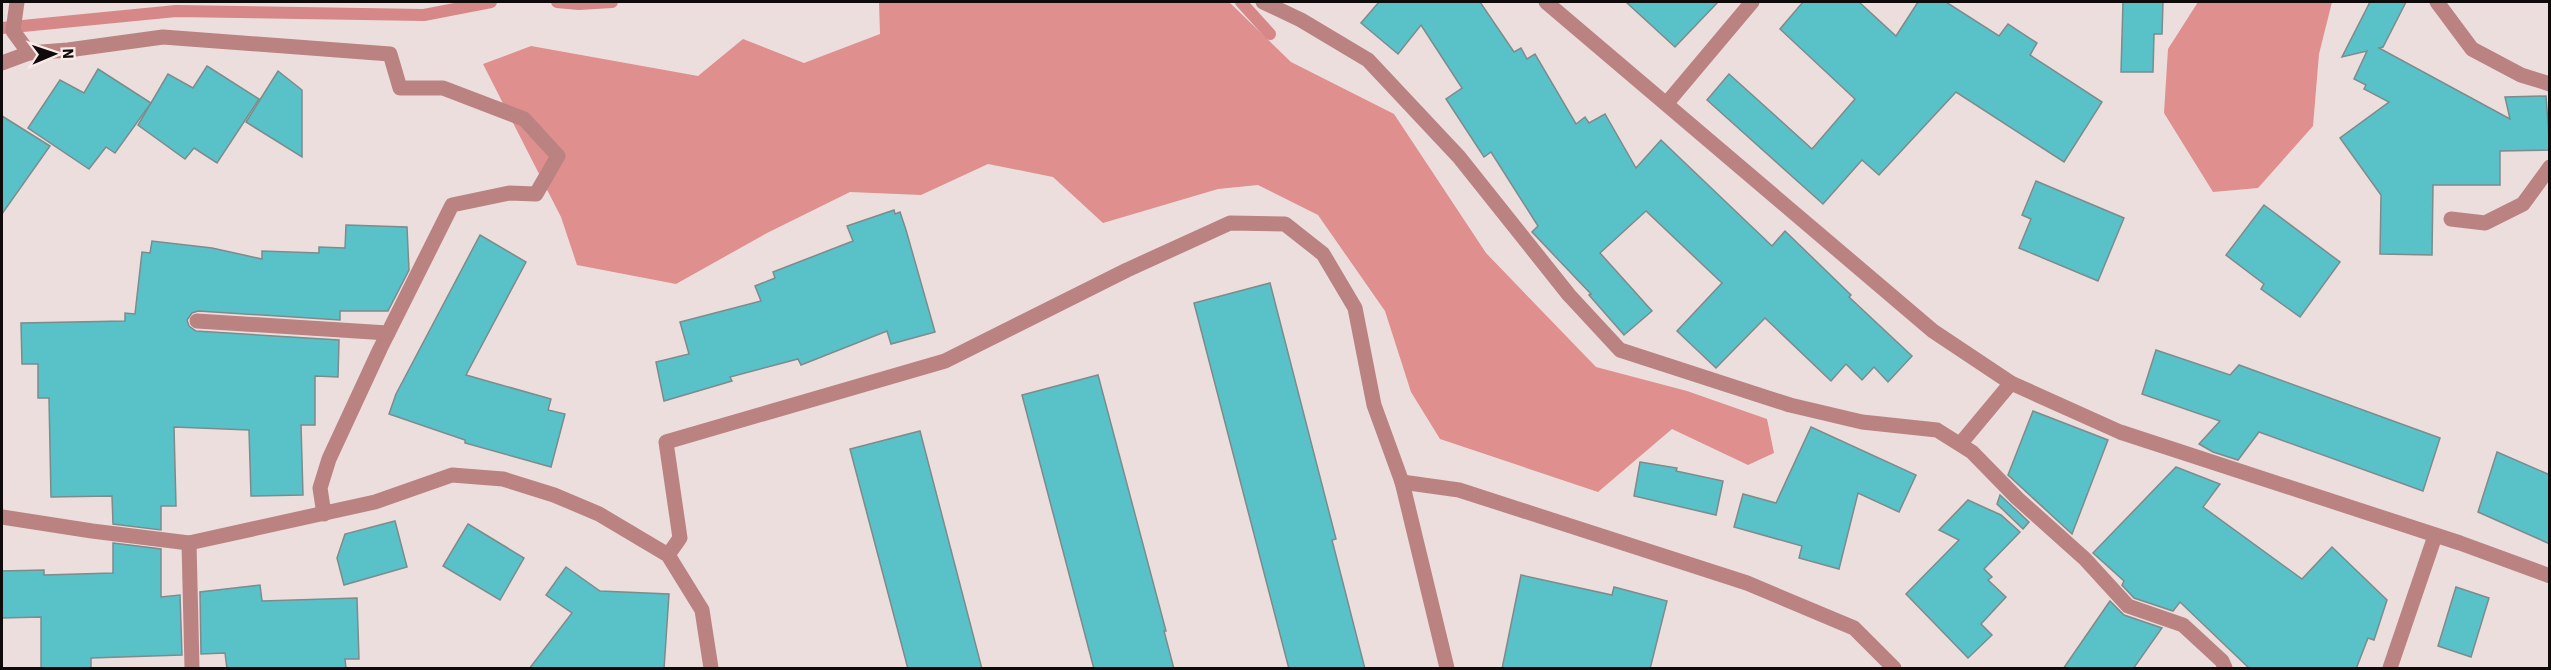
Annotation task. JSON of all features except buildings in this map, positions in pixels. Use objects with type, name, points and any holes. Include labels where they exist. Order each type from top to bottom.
[{"type":"street","points":[[17,2],[13,31],[29,53]]},
{"type":"street","points":[[1263,2],[1301,20],[1368,60],[1459,157],[1569,295],[1620,350],[1790,405],[1862,422],[1937,430],[1972,452],[2017,498],[2085,559],[2128,606],[2183,625],[2222,661],[2225,669]]},
{"type":"street","points":[[1546,2],[1933,331],[2011,383],[2120,432],[2550,576]]},
{"type":"street","points":[[1666,103],[1752,2]]},
{"type":"street","points":[[2437,2],[2472,49],[2521,75],[2550,84]]},
{"type":"street","points":[[2,63],[29,53],[163,37],[390,54],[400,88],[442,88],[524,118],[558,156],[536,194],[508,193],[452,205],[388,333],[329,459],[320,488],[324,514]]},
{"type":"street","points":[[2451,219],[2485,223],[2523,204],[2550,167]]},
{"type":"street","points":[[668,555],[680,538],[666,442],[945,361],[1127,270],[1230,224],[1285,224],[1323,254],[1355,308],[1374,405],[1402,482],[1447,669]]},
{"type":"street","points":[[197,321],[388,333]]},
{"type":"street","points":[[1961,444],[2011,383]]},
{"type":"street","points":[[2,517],[189,543],[375,502],[452,475],[503,479],[554,495],[599,514],[668,555],[702,610],[711,669]]},
{"type":"street","points":[[1402,482],[1459,490],[1747,583],[1854,628],[1894,669]]},
{"type":"street","points":[[2390,669],[2435,536]]},
{"type":"street","points":[[189,543],[192,669]]},
{"type":"shaded area","points":[[879,2],[1229,2],[1291,62],[1394,114],[1486,253],[1596,367],[1687,391],[1767,419],[1774,453],[1748,465],[1672,429],[1598,492],[1440,439],[1411,392],[1385,311],[1318,215],[1258,185],[1218,189],[1103,223],[1053,177],[988,164],[921,195],[850,192],[767,233],[676,284],[577,265],[561,217],[483,64],[531,46],[698,76],[743,39],[804,63],[880,34]]},
{"type":"shaded area","points":[[2198,2],[2332,2],[2319,54],[2313,126],[2258,188],[2213,192],[2164,113],[2168,49]]},
{"type":"waterway","points":[[2,28],[176,11],[424,15],[491,2]]},
{"type":"waterway","points":[[557,2],[579,4],[612,2]]},
{"type":"waterway","points":[[1241,2],[1270,34]]}]
